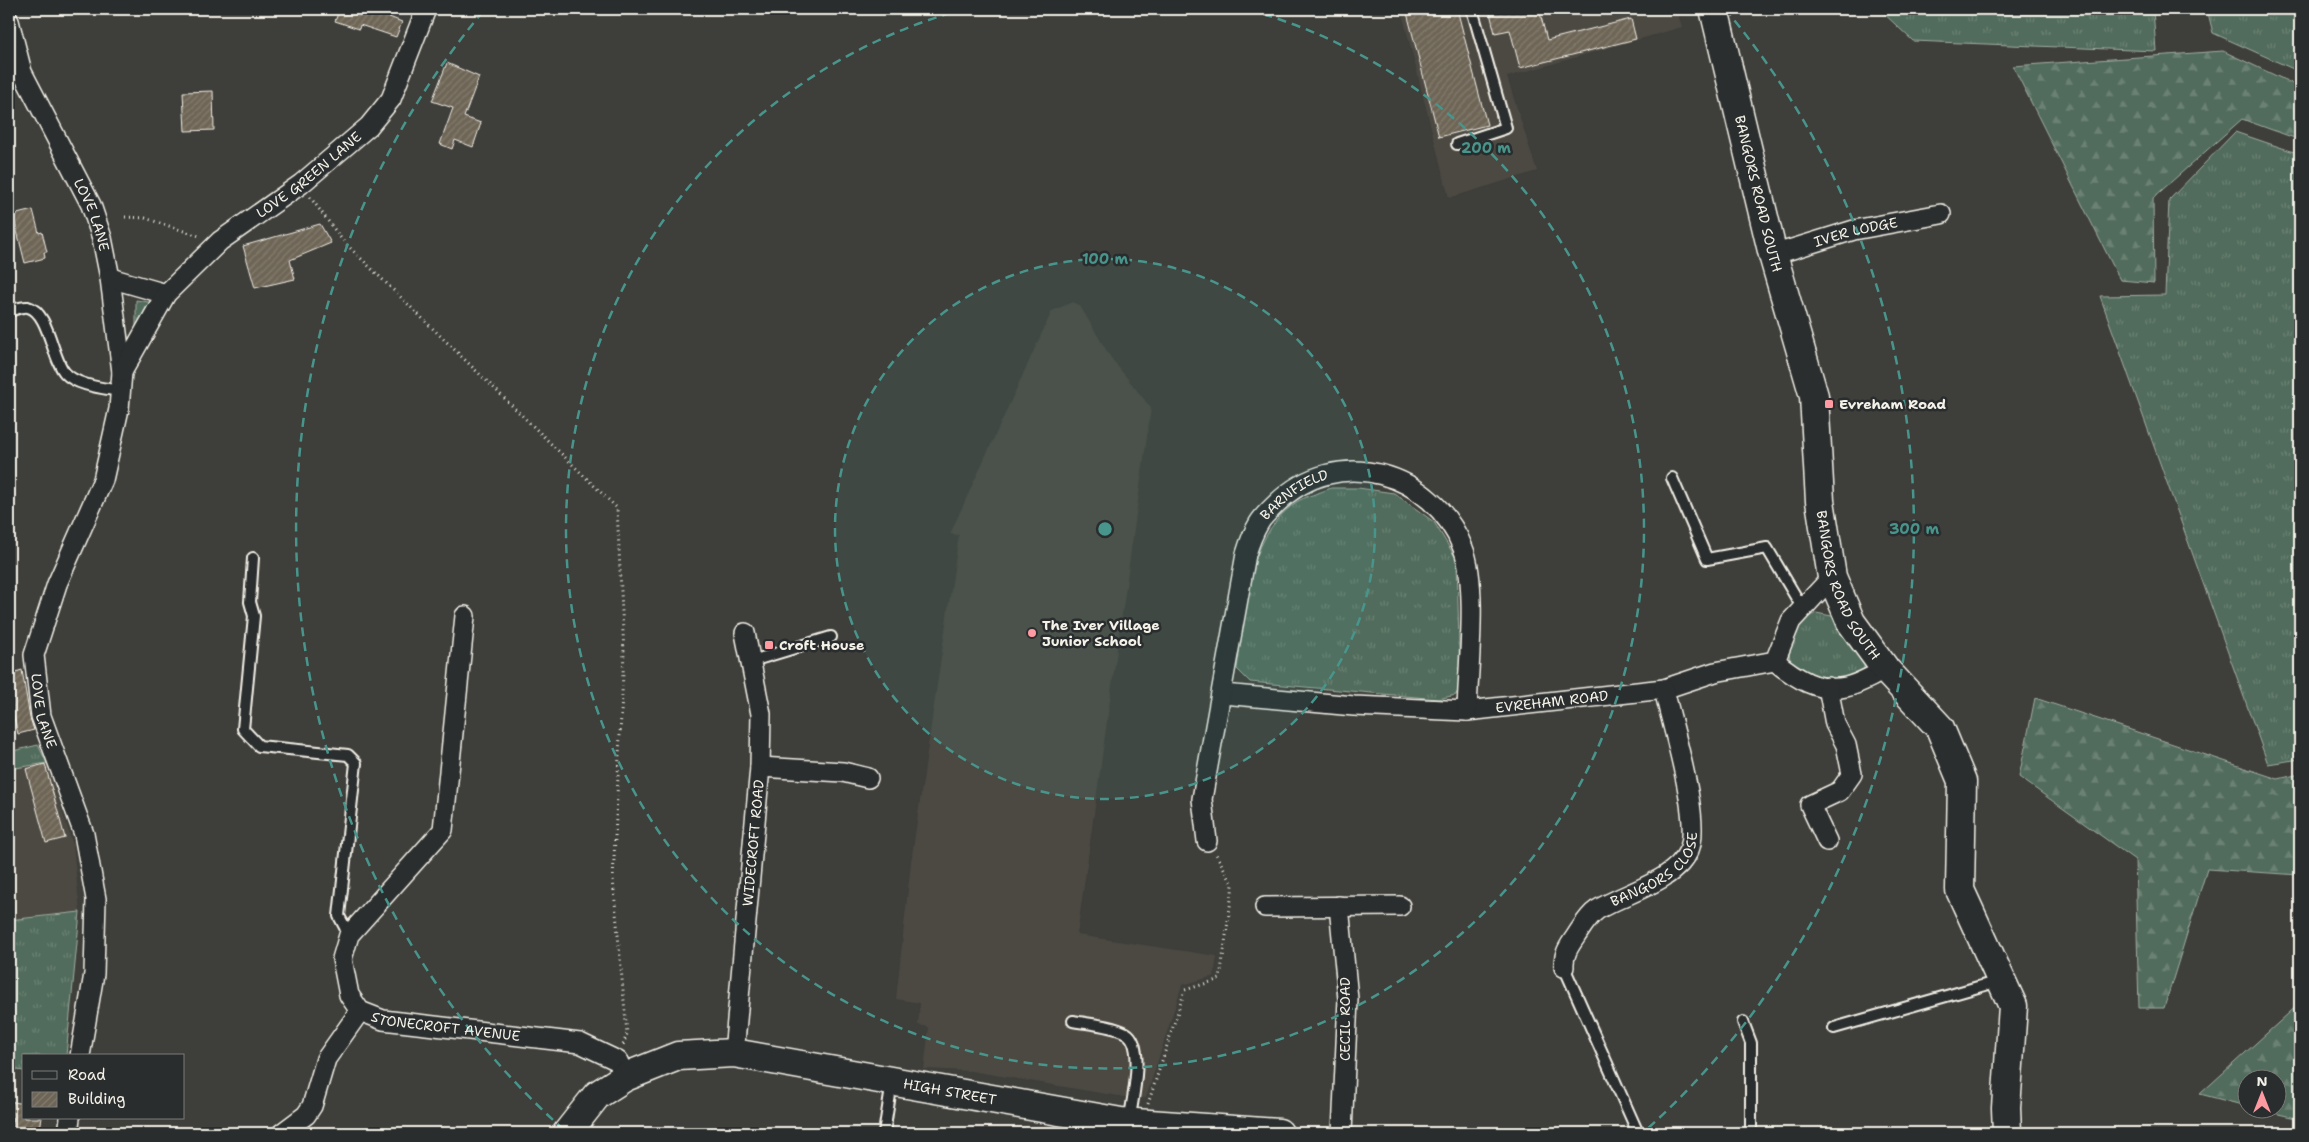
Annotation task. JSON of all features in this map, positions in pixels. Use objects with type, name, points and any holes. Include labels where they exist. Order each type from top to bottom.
[{"type":"street","name":"LOVE GREEN LANE","points":[[220,241],[301,184],[369,126],[391,99],[426,9]]},
{"type":"street","name":"BANGORS ROAD SOUTH","points":[[1714,9],[1773,255],[1814,396],[1820,501],[1832,577],[1851,622],[1886,670],[1940,728],[1962,782],[1960,890],[2012,1006],[2006,1108],[2007,1133]]},
{"type":"street","name":"LOVE LANE","points":[[9,21],[15,70],[91,205],[102,238],[110,278],[122,372],[119,409],[103,480],[57,584],[34,654],[41,716],[84,834],[96,899],[94,974],[80,1054]]},
{"type":"street","name":"IVER LODGE","points":[[1773,255],[1854,230],[1941,214]]},
{"type":"street","name":"LOVE LANE","points":[[122,372],[166,294],[220,241]]},
{"type":"street","points":[[110,278],[166,294]]},
{"type":"street","name":"BARNFIELD","points":[[1207,841],[1202,800],[1214,725],[1223,694],[1246,554],[1260,521],[1299,484],[1323,475],[1344,471],[1376,472],[1399,479],[1419,491],[1435,504],[1464,548],[1469,573],[1470,611],[1467,711]]},
{"type":"street","points":[[1832,577],[1791,621],[1775,662],[1792,676],[1818,687],[1846,687],[1886,670]]},
{"type":"street","name":"STONECROFT AVENUE","points":[[465,616],[443,830],[349,935],[342,959],[349,996],[360,1011],[384,1020],[580,1042],[618,1061],[625,1077]]},
{"type":"street","name":"WIDECROFT ROAD","points":[[734,1053],[760,767],[761,714],[745,633]]},
{"type":"street","name":"EVREHAM ROAD","points":[[1223,694],[1354,706],[1467,711],[1664,689],[1715,672],[1775,662]]},
{"type":"street","points":[[1827,841],[1810,805],[1840,791],[1852,774],[1846,745],[1834,724],[1828,687]]},
{"type":"street","name":"BANGORS CLOSE","points":[[1564,967],[1563,958],[1569,945],[1596,910],[1640,890],[1665,875],[1680,863],[1689,850],[1692,835],[1686,787],[1664,689]]},
{"type":"street","points":[[760,767],[843,772],[868,778]]},
{"type":"street","name":"CECIL ROAD","points":[[1339,906],[1348,999],[1342,1133]]},
{"type":"street","points":[[1265,907],[1400,906]]},
{"type":"street","points":[[281,1133],[306,1115],[312,1106],[326,1059],[360,1011]]},
{"type":"street","name":"HIGH STREET","points":[[567,1133],[597,1095],[625,1077],[678,1056],[734,1053],[893,1080],[1123,1126],[1279,1133]]},
{"type":"street","points":[[68,1133],[70,1120]]},
{"type":"lane","points":[[1457,144],[1506,128],[1472,9]]},
{"type":"lane","points":[[9,311],[26,307],[35,310],[41,319],[65,373],[89,386],[120,391]]},
{"type":"lane","points":[[1672,478],[1707,559],[1768,548],[1803,609]]},
{"type":"lane","points":[[253,558],[250,602],[254,616],[243,729],[259,746],[348,755],[356,763],[338,916],[349,935]]},
{"type":"lane","points":[[752,661],[830,636]]},
{"type":"lane","points":[[1564,967],[1638,1133]]},
{"type":"lane","points":[[1834,1028],[2001,981]]},
{"type":"lane","points":[[1073,1021],[1115,1029],[1132,1038],[1136,1046],[1136,1077],[1123,1126]]},
{"type":"lane","points":[[1743,1022],[1751,1043],[1752,1133]]},
{"type":"lane","points":[[884,1133],[893,1080]]},
{"type":"path","points":[[301,184],[343,241],[617,508],[624,653],[613,879],[627,1034]]},
{"type":"path","points":[[125,217],[145,218],[182,232],[220,241]]},
{"type":"path","points":[[1148,1101],[1185,990],[1220,979],[1233,885],[1224,866]]},
{"type":"shaded area","points":[[1401,9],[1676,9],[1682,27],[1507,77],[1537,171],[1449,198]]},
{"type":"shaded area","name":"The Iver Village Junior School","points":[[1073,302],[1080,306],[1111,358],[1151,408],[1077,935],[1217,956],[1214,976],[1182,985],[1146,1098],[1124,1097],[971,1071],[924,1069],[929,1027],[918,1025],[920,1003],[896,999],[911,862],[959,535],[950,534],[1052,311]]},
{"type":"shaded area","points":[[47,763],[73,845],[80,912],[9,920],[9,769]]},
{"type":"green space","points":[[1879,9],[2153,9],[2156,51],[1913,41]]},
{"type":"green space","points":[[2207,9],[2300,9],[2300,72],[2213,33]]},
{"type":"green space","points":[[2223,51],[2300,87],[2300,140],[2242,119],[2153,198],[2154,283],[2120,280],[2013,66]]},
{"type":"green space","points":[[2235,132],[2300,154],[2300,759],[2268,764],[2100,296],[2165,295],[2169,200]]},
{"type":"green space","points":[[136,300],[155,303],[136,334]]},
{"type":"green space","points":[[1331,488],[1358,488],[1394,493],[1434,522],[1457,560],[1460,686],[1456,695],[1438,699],[1250,682],[1237,669],[1245,602],[1250,579],[1256,557],[1266,537],[1278,518],[1295,503],[1303,498]]},
{"type":"green space","points":[[1816,613],[1837,617],[1865,663],[1863,671],[1846,685],[1806,678],[1790,659],[1788,649],[1791,638],[1804,619]]},
{"type":"green space","points":[[2035,698],[2278,779],[2300,774],[2300,875],[2207,869],[2164,1008],[2139,1008],[2135,860],[2019,777]]},
{"type":"green space","points":[[38,745],[47,763],[9,769],[9,752]]},
{"type":"green space","points":[[80,912],[66,1054],[22,1054],[22,1071],[9,1069],[9,920]]},
{"type":"green space","points":[[2300,1003],[2300,1119],[2286,1116],[2286,1070],[2236,1070],[2236,1103],[2200,1094]]},
{"type":"building","points":[[340,9],[369,9],[402,22],[396,37],[360,25],[359,29],[335,21]]},
{"type":"building","points":[[1406,9],[1457,9],[1487,125],[1439,137]]},
{"type":"building","points":[[1489,9],[1539,9],[1547,40],[1631,19],[1636,39],[1520,68],[1510,30],[1495,33]]},
{"type":"building","points":[[447,63],[479,77],[464,117],[481,123],[473,147],[455,140],[452,149],[440,144],[453,108],[432,101]]},
{"type":"building","points":[[213,91],[214,130],[185,131],[183,92]]},
{"type":"building","points":[[33,210],[39,233],[42,232],[47,252],[44,252],[45,258],[25,263],[13,215]]},
{"type":"building","points":[[320,224],[331,243],[290,260],[295,279],[255,288],[243,246]]},
{"type":"building","points":[[22,670],[30,718],[34,730],[18,734],[9,697],[9,674]]},
{"type":"building","points":[[45,764],[65,838],[46,843],[26,769]]},
{"type":"building","points":[[9,1101],[22,1104],[22,1120],[42,1120],[39,1133],[10,1133],[14,1118],[9,1117]]},
{"type":"place","name":"Evreham Road","points":[[1829,404]]},
{"type":"place","name":"The Iver Village Junior School","points":[[1032,633]]},
{"type":"place","name":"Croft House","points":[[769,645]]}]
